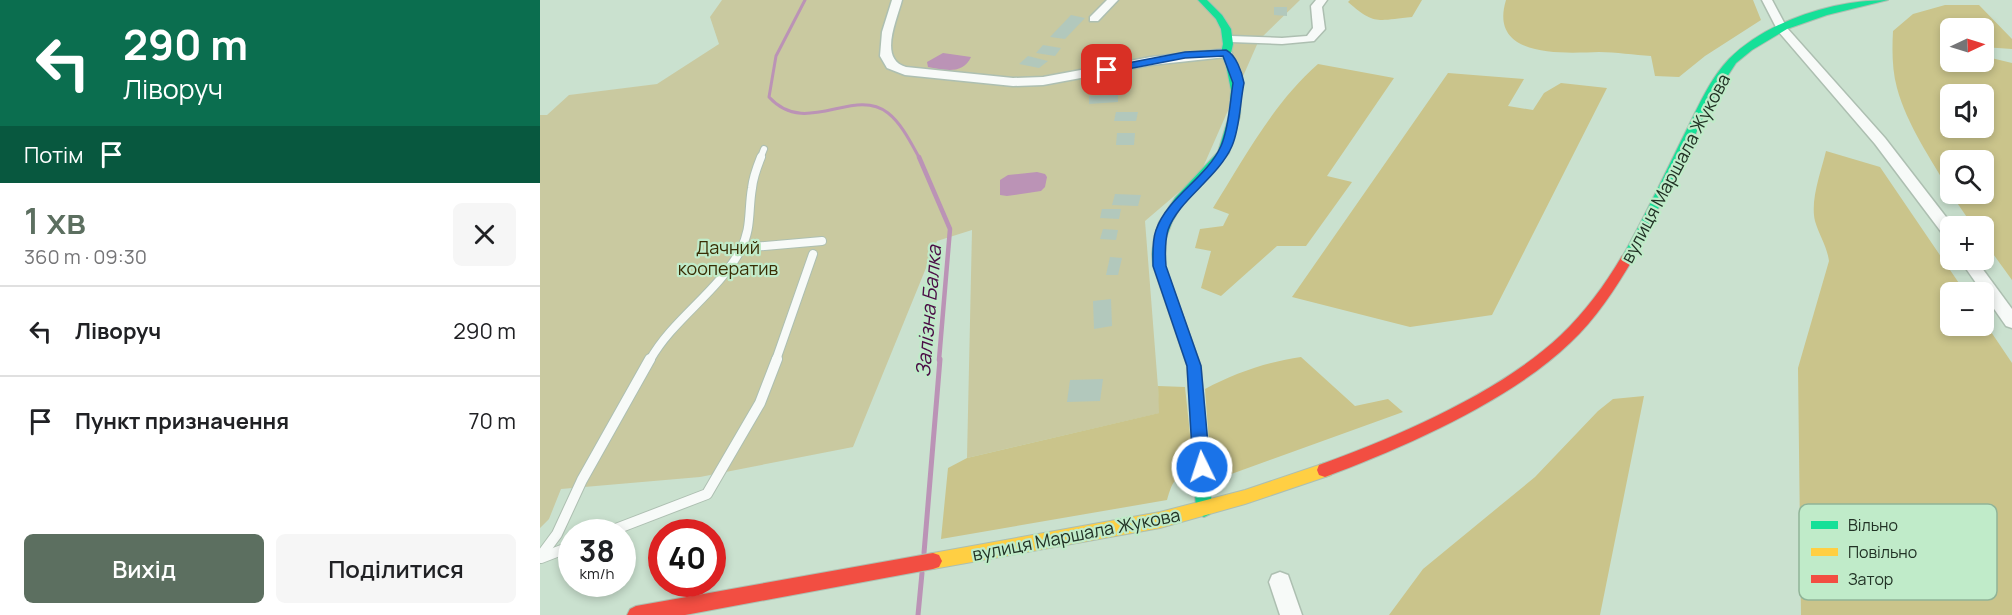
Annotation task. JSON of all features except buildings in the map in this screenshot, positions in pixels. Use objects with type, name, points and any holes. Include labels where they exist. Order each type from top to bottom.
[{"type":"main road","points":[[1202,0],[1229,30],[1231,39],[1226,53],[1235,66],[1238,83],[1227,145],[1216,164],[1167,218],[1161,232],[1159,266],[1194,366],[1204,509]]},
{"type":"main road","name":"вулиця Маршала Жукова","points":[[636,615],[1160,520],[1250,497],[1371,453],[1452,416],[1538,362],[1564,341],[1583,321],[1623,265],[1649,220],[1714,87],[1734,60],[1782,28],[1852,6],[1884,0]]},
{"type":"street","points":[[897,0],[884,48],[885,57],[892,67],[905,70],[1013,82],[1043,81],[1163,59],[1226,53]]},
{"type":"street","points":[[1094,19],[1113,0]]},
{"type":"street","points":[[1231,39],[1282,42],[1310,39],[1319,29],[1316,6],[1322,0]]},
{"type":"street","points":[[1767,0],[1782,28],[1880,141],[1940,220]]},
{"type":"street","points":[[1975,270],[2012,322]]},
{"type":"street","points":[[1280,582],[1291,615]]},
{"type":"lane","points":[[540,558],[557,534],[582,480],[653,354],[730,266],[741,248],[752,218],[750,195],[752,182],[764,149]]},
{"type":"lane","points":[[741,248],[822,241]]},
{"type":"lane","points":[[636,522],[707,495],[764,394],[813,254]]},
{"type":"lane","points":[[540,558],[558,551]]},
{"type":"green space","name":"Дачний кооператив","points":[[722,0],[1300,0],[1259,40],[1200,174],[1145,221],[1160,413],[967,458],[972,230],[937,241],[853,447],[700,477],[561,489],[549,519],[540,528],[540,115],[547,115],[569,95],[657,84],[719,44],[710,17]]},
{"type":"shaded area","points":[[1350,0],[1422,0],[1412,17],[1377,20],[1357,10],[1348,2]]},
{"type":"shaded area","points":[[1506,0],[1753,0],[1761,20],[1705,56],[1679,77],[1655,76],[1651,56],[1605,52],[1549,52],[1518,43],[1508,33],[1503,19]]},
{"type":"shaded area","points":[[1945,5],[1979,5],[1992,18],[1940,18],[1940,72],[1994,72],[1994,59],[2012,63],[2012,280],[1994,255],[1994,216],[1966,216],[1958,204],[1994,204],[1994,150],[1940,150],[1940,175],[1920,142],[1901,102],[1893,67],[1893,31],[1913,14]]},
{"type":"shaded area","points":[[1994,20],[2012,39],[2012,49],[1994,48]]},
{"type":"shaded area","points":[[943,53],[971,57],[968,63],[958,69],[928,67],[927,62]]},
{"type":"shaded area","points":[[1318,64],[1394,78],[1327,176],[1352,182],[1306,246],[1277,246],[1221,296],[1201,288],[1211,251],[1195,248],[1200,229],[1223,226],[1229,214],[1213,208],[1273,114],[1302,79]]},
{"type":"shaded area","points":[[1448,73],[1524,79],[1508,106],[1533,110],[1544,93],[1561,83],[1607,88],[1492,315],[1410,327],[1292,297]]},
{"type":"shaded area","points":[[1826,151],[1880,167],[1940,255],[1940,270],[1950,270],[1958,282],[1940,282],[1940,336],[1994,336],[2012,363],[2012,615],[1801,615],[1801,600],[1997,600],[1997,504],[1800,504],[1798,368],[1829,261],[1815,221],[1814,204]]},
{"type":"shaded area","points":[[1037,172],[1047,177],[1045,187],[1041,191],[1000,195],[1000,180],[1008,175]]},
{"type":"shaded area","points":[[1301,357],[1355,406],[1388,399],[1403,412],[1212,481],[1205,389],[1252,369]]},
{"type":"shaded area","points":[[1158,386],[1185,387],[1194,472],[1175,480],[1167,500],[941,539],[948,468],[967,458],[1159,413]]},
{"type":"shaded area","points":[[1644,396],[1600,615],[1389,615],[1423,569],[1535,477],[1598,411],[1613,399]]},
{"type":"waterway","name":"Залізна Балка","points":[[805,0],[776,56],[769,97],[783,108],[798,113],[814,113],[860,105],[874,106],[888,113],[898,123],[919,158]]},
{"type":"waterway","name":"Залізна Балка","points":[[919,158],[950,229],[939,360]]},
{"type":"waterway","name":"Залізна Балка","points":[[924,553],[940,359]]},
{"type":"waterway","name":"Залізна Балка","points":[[918,615],[922,573]]},
{"type":"traffic: fast","points":[[1202,0],[1219,17],[1228,36],[1226,53],[1236,90],[1235,116],[1223,153],[1179,201],[1165,222],[1160,238],[1159,266],[1194,366],[1204,509]]},
{"type":"traffic: fast","points":[[1627,259],[1708,97],[1733,61],[1765,36],[1784,27],[1824,13],[1884,0]]},
{"type":"traffic: slow","points":[[933,561],[1160,520],[1245,497],[1325,470]]},
{"type":"traffic: jam","points":[[1325,470],[1394,442],[1460,410],[1536,364],[1559,346],[1583,321],[1607,291],[1627,259]]},
{"type":"traffic: jam","points":[[636,615],[933,561]]},
{"type":"route","points":[[1107,70],[1185,55],[1226,53],[1235,66],[1237,74],[1238,83],[1227,145],[1216,164],[1167,218],[1161,232],[1159,249],[1159,266],[1194,366],[1202,467]]}]
